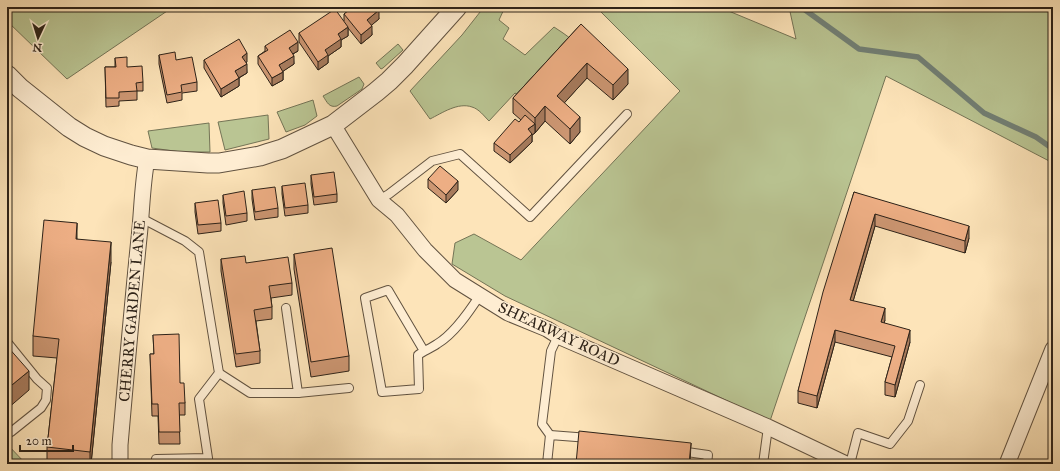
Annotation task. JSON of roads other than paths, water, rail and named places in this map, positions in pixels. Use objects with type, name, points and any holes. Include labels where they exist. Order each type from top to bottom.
[{"type":"street","points":[[7,75],[20,88],[69,127],[104,146],[147,159],[219,163],[260,156],[282,149],[333,125],[376,92],[405,65],[457,7]]},
{"type":"street","name":"SHEARWAY ROAD","points":[[333,125],[380,200],[397,215],[425,250],[455,280],[508,313],[768,427],[846,464]]},
{"type":"street","name":"CHERRY GARDEN LANE","points":[[120,464],[120,445],[132,306],[144,175],[147,159]]},
{"type":"street","points":[[1007,464],[1053,349]]},
{"type":"lane","points":[[380,200],[432,162],[460,154],[530,217],[627,114]]},
{"type":"lane","points":[[141,218],[185,241],[199,252],[219,373],[199,399],[208,458],[156,460]]},
{"type":"lane","points":[[424,351],[388,290],[365,298],[382,392],[419,389],[418,355],[438,344],[453,330],[471,310],[480,295]]},
{"type":"lane","points":[[286,308],[298,393]]},
{"type":"lane","points":[[547,464],[550,435],[542,424],[551,351],[558,336]]},
{"type":"lane","points":[[7,342],[37,379],[47,388],[46,400],[41,408],[11,432]]},
{"type":"lane","points":[[219,373],[250,392],[298,393],[349,388]]},
{"type":"lane","points":[[850,464],[858,433],[890,444],[908,421],[920,385]]},
{"type":"lane","points":[[763,464],[768,427]]},
{"type":"lane","points":[[550,435],[600,440]]},
{"type":"lane","points":[[670,450],[708,456],[707,464]]},
{"type":"waterway","points":[[801,7],[859,49],[918,57],[984,113],[1036,137],[1053,149]]}]
